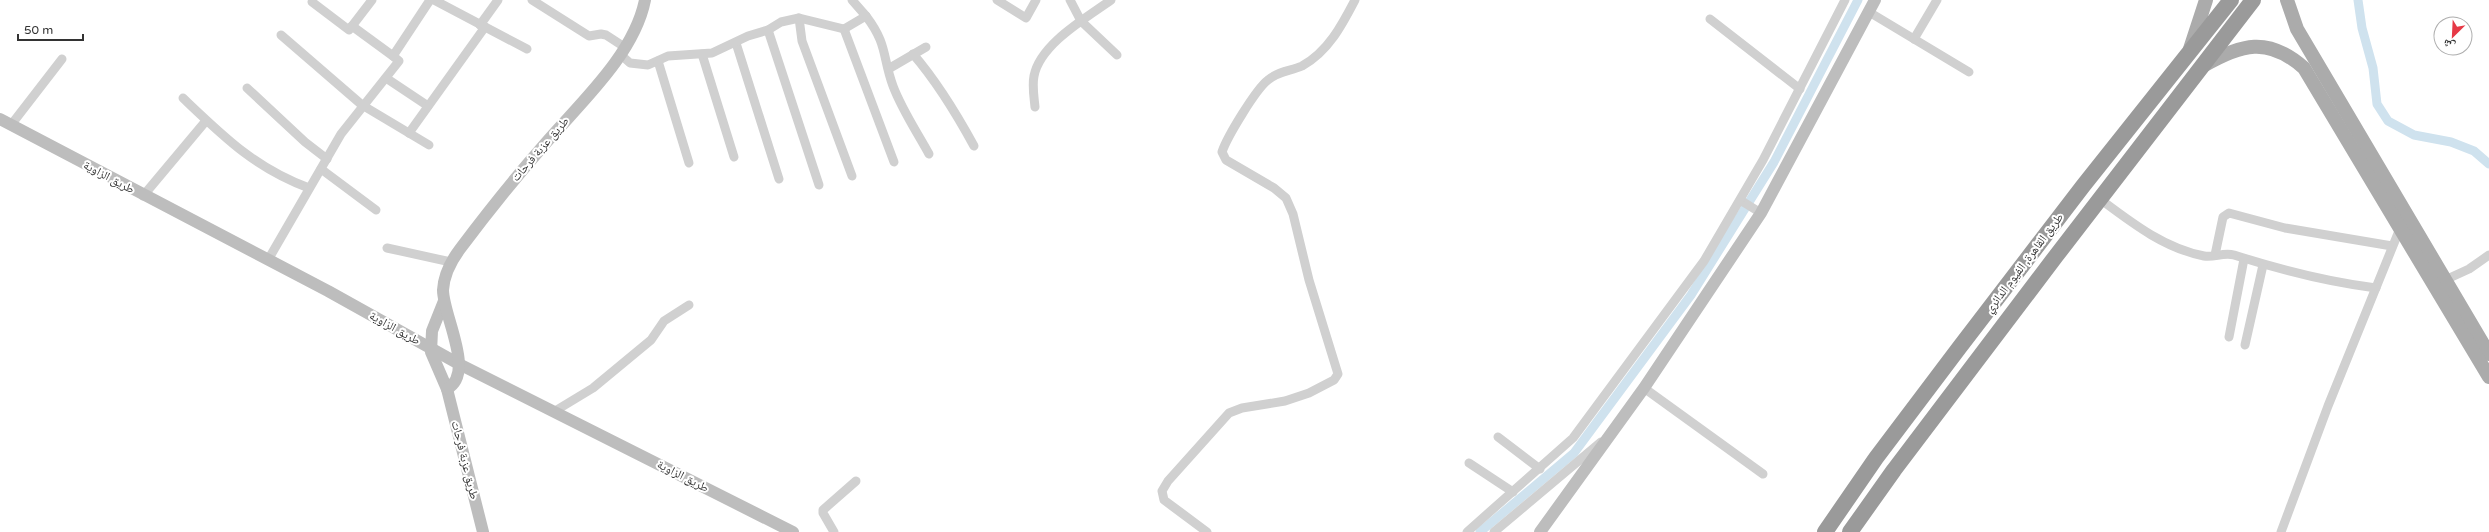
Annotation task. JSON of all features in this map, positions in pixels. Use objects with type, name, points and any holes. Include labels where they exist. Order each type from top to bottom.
[{"type":"highway","name":"طريق القاهرة, الفيوم الدائري","points":[[1825,532],[1876,458],[2083,186],[2231,0]]},
{"type":"highway","name":"طريق القاهرة, الفيوم الدائري","points":[[1850,532],[1894,470],[2253,0]]},
{"type":"highway","points":[[2083,186],[2100,199]]},
{"type":"main road","points":[[2190,50],[2206,0]]},
{"type":"main road","points":[[2287,0],[2298,29],[2406,213],[2440,283],[2489,377]]},
{"type":"main road","points":[[2203,66],[2228,52],[2249,47],[2268,48],[2295,59],[2312,78],[2401,227],[2489,354]]},
{"type":"street","points":[[312,2],[349,30],[372,0]]},
{"type":"street","points":[[393,56],[430,0]]},
{"type":"street","points":[[434,0],[526,49]]},
{"type":"street","points":[[409,133],[483,26],[498,0]]},
{"type":"street","points":[[532,0],[589,36],[606,35],[624,52],[630,63],[638,65],[648,65],[668,56],[718,52],[768,30],[781,22],[799,18],[844,29],[866,16]]},
{"type":"street","name":"طريق عزبة فرحات","points":[[460,364],[444,301],[444,281],[451,262],[516,177],[624,52],[640,20],[645,0]]},
{"type":"street","points":[[852,0],[878,31],[884,44],[893,86],[929,154]]},
{"type":"street","points":[[997,0],[1026,18],[1036,0]]},
{"type":"street","points":[[1070,0],[1081,21],[1117,55]]},
{"type":"street","points":[[1035,107],[1033,85],[1039,62],[1055,43],[1081,21],[1110,0]]},
{"type":"street","points":[[1206,532],[1164,500],[1162,491],[1168,482],[1229,413],[1242,408],[1285,401],[1309,393],[1334,380],[1338,374],[1309,280],[1293,214],[1286,198],[1274,188],[1226,160],[1222,152],[1266,81],[1278,74],[1300,67],[1315,57],[1338,31],[1355,0]]},
{"type":"street","points":[[1467,532],[1540,469],[1583,426],[1636,351],[1704,261],[1750,206],[1800,89],[1845,0]]},
{"type":"street","points":[[1540,532],[1644,388],[1750,206],[1875,0]]},
{"type":"street","points":[[1914,39],[1937,0]]},
{"type":"street","points":[[1869,12],[1969,72]]},
{"type":"street","points":[[799,18],[802,41],[852,176]]},
{"type":"street","points":[[1710,19],[1800,89]]},
{"type":"street","points":[[268,260],[326,158],[362,105],[399,61],[352,26]]},
{"type":"street","points":[[844,29],[894,162]]},
{"type":"street","points":[[768,30],[819,185]]},
{"type":"street","points":[[281,35],[362,105],[429,145]]},
{"type":"street","points":[[736,43],[779,179]]},
{"type":"street","points":[[890,68],[926,47]]},
{"type":"street","points":[[702,54],[734,156]]},
{"type":"street","points":[[913,54],[934,78],[974,146]]},
{"type":"street","points":[[11,125],[62,59]]},
{"type":"street","points":[[658,61],[689,163]]},
{"type":"street","points":[[386,78],[428,106]]},
{"type":"street","points":[[247,88],[305,142],[326,158]]},
{"type":"street","points":[[183,98],[206,122],[269,171],[309,188]]},
{"type":"street","name":"طريق الزاوية","points":[[0,119],[143,196],[268,260],[460,364],[793,532]]},
{"type":"street","points":[[143,196],[206,122]]},
{"type":"street","points":[[320,169],[376,210]]},
{"type":"street","points":[[2100,199],[2138,228],[2187,251],[2204,256],[2226,253],[2263,265],[2322,280],[2376,288]]},
{"type":"street","points":[[2281,532],[2330,400],[2406,213]]},
{"type":"street","points":[[2215,255],[2223,217],[2229,214],[2285,228],[2392,246]]},
{"type":"street","points":[[387,248],[451,262]]},
{"type":"street","points":[[2440,283],[2469,269],[2489,255]]},
{"type":"street","points":[[2229,337],[2244,259]]},
{"type":"street","points":[[2245,345],[2263,265]]},
{"type":"street","name":"طريق عزبة فرحات","points":[[444,301],[432,331],[430,348],[433,361],[447,389],[483,532]]},
{"type":"street","points":[[555,411],[593,388],[651,340],[664,321],[689,305]]},
{"type":"street","points":[[447,389],[458,378],[460,364]]},
{"type":"street","points":[[1644,388],[1763,474]]},
{"type":"street","points":[[1494,532],[1608,436]]},
{"type":"street","points":[[1498,437],[1540,469]]},
{"type":"street","points":[[1469,463],[1513,492]]},
{"type":"street","points":[[834,532],[823,513],[823,510],[856,481]]},
{"type":"waterway","points":[[1480,532],[1574,453],[1691,295],[1774,162],[1858,0]]},
{"type":"waterway","points":[[2358,0],[2362,28],[2373,68],[2377,104],[2388,121],[2414,135],[2451,142],[2474,151],[2489,164]]}]
